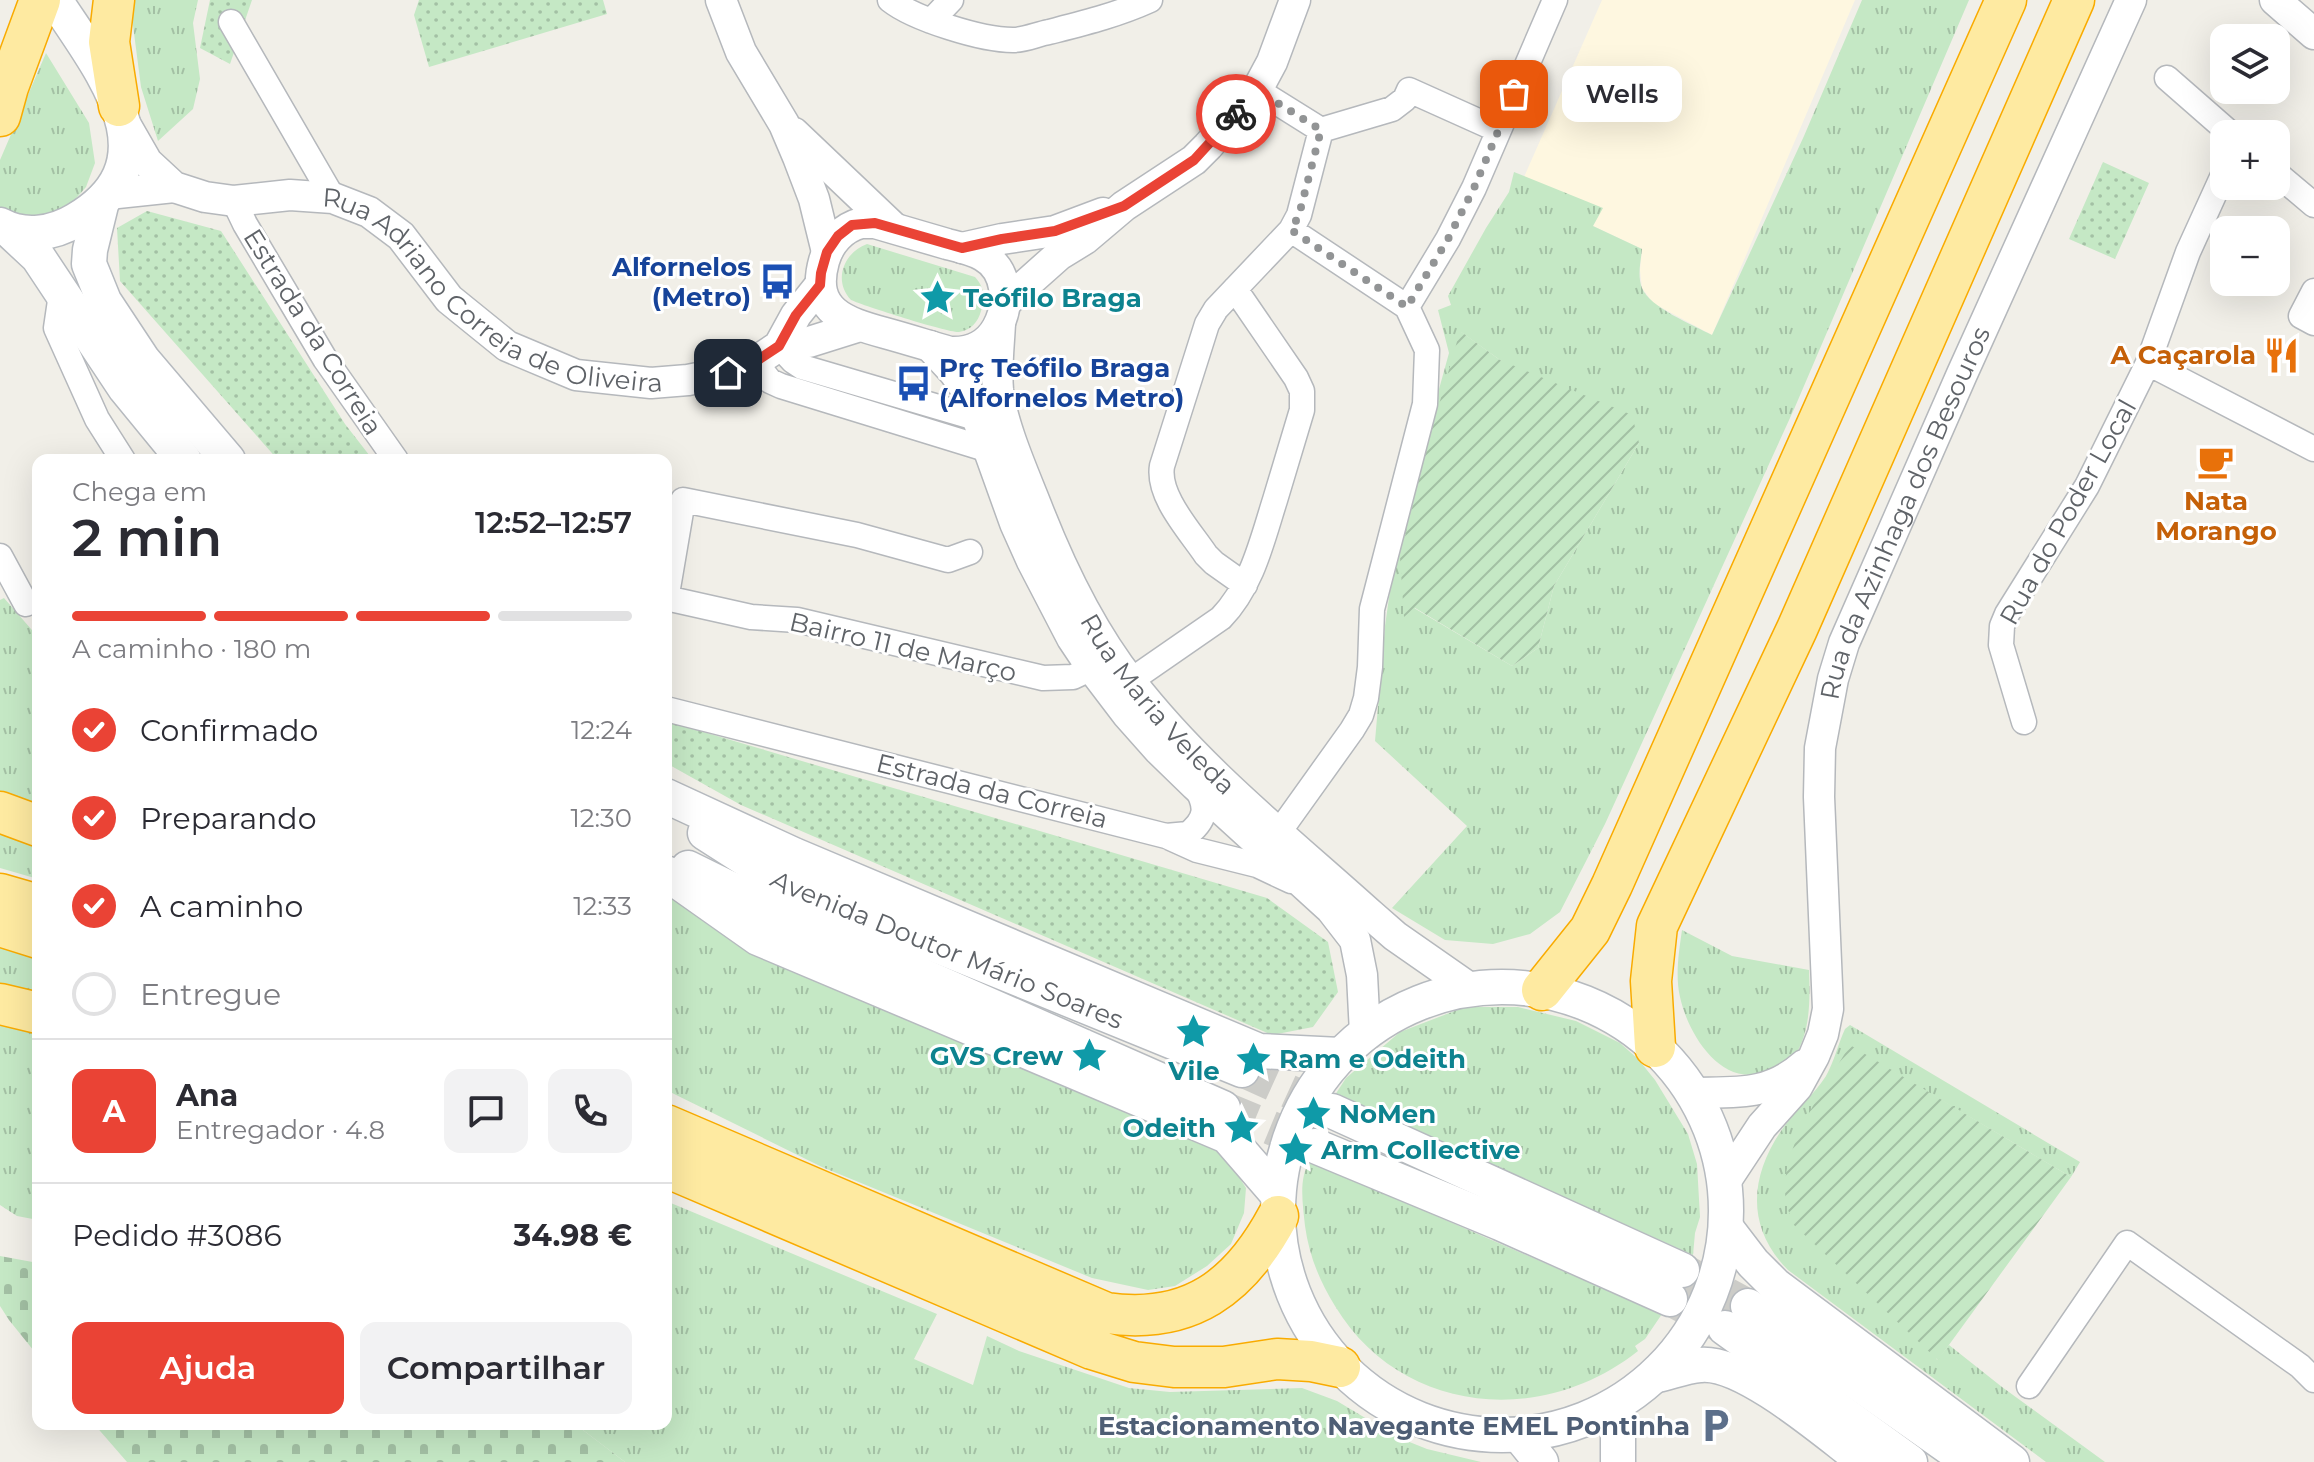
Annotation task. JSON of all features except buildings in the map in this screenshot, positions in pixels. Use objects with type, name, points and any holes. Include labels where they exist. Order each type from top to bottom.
[{"type":"highway","points":[[0,116],[40,0]]},
{"type":"highway","points":[[114,0],[109,42],[122,114]]},
{"type":"highway","points":[[1542,990],[1590,930],[2006,0]]},
{"type":"highway","points":[[1655,1047],[1651,981],[1657,926],[1797,629],[2074,0]]},
{"type":"highway","points":[[0,812],[32,824]]},
{"type":"highway","points":[[0,894],[32,903]]},
{"type":"highway","points":[[0,926],[32,936]]},
{"type":"highway","points":[[0,1004],[32,1012]]},
{"type":"highway","points":[[672,1118],[710,1143]]},
{"type":"highway","points":[[672,1127],[1090,1307],[1128,1316],[1170,1312],[1194,1305],[1219,1290],[1243,1268],[1262,1243],[1278,1205]]},
{"type":"highway","points":[[673,1170],[1092,1349],[1134,1362],[1174,1367],[1224,1367],[1277,1359],[1340,1367]]},
{"type":"main road","points":[[5,228],[33,233],[64,227],[87,214],[105,198],[119,177],[126,153],[122,114],[95,63],[55,0]]},
{"type":"main road","points":[[105,198],[89,264],[104,301],[143,360],[223,454]]},
{"type":"main road","points":[[5,228],[38,257],[125,388],[179,454]]},
{"type":"main road","points":[[672,799],[794,855],[1259,1051],[1352,1044]]},
{"type":"main road","name":"Avenida Doutor Mário Soares","points":[[672,813],[783,883],[1242,1070]]},
{"type":"main road","name":"Avenida Doutor Mário Soares","points":[[672,861],[786,916],[1223,1108]]},
{"type":"main road","points":[[672,877],[758,938],[1227,1136],[1278,1205]]},
{"type":"main road","points":[[1507,986],[1542,990],[1583,1002],[1621,1021],[1655,1047],[1676,1069],[1708,1121],[1719,1151],[1725,1182],[1727,1229],[1722,1262],[1712,1294],[1698,1323],[1679,1351],[1657,1375],[1618,1405],[1576,1424],[1520,1436],[1471,1434],[1422,1421],[1378,1398],[1340,1367],[1307,1322],[1295,1297],[1286,1271],[1278,1205],[1283,1164],[1291,1134],[1320,1079],[1352,1044],[1397,1012],[1433,997],[1507,986]]},
{"type":"main road","points":[[1315,1146],[1500,1223],[1676,1285],[1332,1111]]},
{"type":"main road","points":[[1727,1229],[1775,1285],[2012,1462]]},
{"type":"main road","points":[[1910,1462],[1736,1317],[1970,1462]]},
{"type":"main road","points":[[1657,1375],[1701,1364],[1722,1366],[1760,1384],[1865,1462]]},
{"type":"main road","points":[[1618,1405],[1618,1462]]},
{"type":"main road","points":[[1520,1436],[1541,1462]]},
{"type":"street","points":[[721,0],[741,52],[784,124],[809,186],[827,252]]},
{"type":"street","points":[[890,0],[898,7],[931,21],[992,38],[1015,40],[1116,15],[1150,0]]},
{"type":"street","points":[[931,21],[951,0]]},
{"type":"street","points":[[1002,313],[1059,255],[1085,239],[1124,206],[1194,160],[1257,90],[1272,62],[1295,0]]},
{"type":"street","points":[[1407,307],[1474,188],[1555,0]]},
{"type":"street","name":"Rua da Azinhaga dos Besouros","points":[[1725,1182],[1762,1126],[1797,1087],[1823,1034],[1828,1009],[1819,797],[1820,748],[1836,667],[1919,471],[2131,0]]},
{"type":"street","points":[[2275,0],[2314,34]]},
{"type":"street","points":[[231,22],[333,198]]},
{"type":"street","points":[[2167,78],[2215,120]]},
{"type":"street","points":[[1257,90],[1321,130],[1392,109],[1405,99],[1409,90],[1498,130]]},
{"type":"street","name":"Rua Adriano Correia de Oliveira","points":[[122,114],[147,162],[174,187],[205,197],[234,201],[290,195],[333,198],[369,212],[401,236],[449,299],[507,346],[576,375],[651,383],[688,380],[728,373],[767,354],[860,326]]},
{"type":"street","points":[[784,124],[894,228]]},
{"type":"street","points":[[1245,585],[1206,555],[1167,496],[1160,477],[1200,340],[1216,309],[1291,230],[1299,215],[1321,130]]},
{"type":"street","points":[[2290,185],[2314,205]]},
{"type":"street","name":"Rua Adriano Correia de Oliveira","points":[[105,198],[174,187]]},
{"type":"street","name":"Rua do Poder Local","points":[[2024,722],[2001,645],[2002,626],[2083,494],[2148,363],[2188,252],[2212,200]]},
{"type":"street","name":"Estrada da Correia","points":[[234,201],[325,359],[392,454]]},
{"type":"street","points":[[962,248],[1055,231],[1124,206]]},
{"type":"street","points":[[875,223],[962,248],[992,263],[1001,276],[1005,291],[1002,313],[992,336],[984,344],[965,353],[950,352],[860,326],[836,314],[828,306],[820,285],[827,252],[838,236],[852,225],[875,223]]},
{"type":"street","points":[[1279,832],[1361,715],[1370,667],[1372,609],[1425,404],[1427,350],[1407,307],[1291,230]]},
{"type":"street","points":[[820,285],[767,354],[770,381],[1001,446]]},
{"type":"street","points":[[1130,681],[1221,618],[1234,605],[1261,545],[1303,402],[1296,378],[1235,289]]},
{"type":"street","points":[[2314,291],[2301,316],[2314,323]]},
{"type":"street","points":[[61,294],[56,328],[97,419],[119,454]]},
{"type":"street","name":"Rua Maria Veleda","points":[[1002,313],[999,391],[1001,446],[1015,523],[1032,561],[1072,638],[1127,714],[1195,785],[1331,909],[1355,940],[1362,975],[1352,1044]]},
{"type":"street","name":"Rua Maria Veleda","points":[[930,346],[964,386],[979,419],[1001,446],[1045,528],[1074,591],[1101,637],[1130,681],[1167,725],[1211,770],[1395,936],[1471,989]]},
{"type":"street","points":[[767,354],[979,419]]},
{"type":"street","points":[[2148,363],[2314,449]]},
{"type":"street","name":"Bairro 11 de Março","points":[[672,564],[683,500],[857,535],[948,560],[970,552]]},
{"type":"street","points":[[0,556],[26,604]]},
{"type":"street","name":"Bairro 11 de Março","points":[[672,600],[751,617],[797,620],[1043,678],[1073,677],[1092,668]]},
{"type":"street","name":"Estrada da Correia","points":[[672,711],[1166,836],[1197,850],[1257,865],[1311,891]]},
{"type":"street","points":[[1166,836],[1188,834],[1202,819],[1205,810],[1203,798],[1195,785]]},
{"type":"street","points":[[1693,1093],[1745,1092],[1772,1086],[1793,1074],[1814,1056]]},
{"type":"street","points":[[2029,1386],[2127,1243],[2300,1366],[2314,1380]]},
{"type":"shaded area","points":[[1602,0],[1855,0],[1712,335],[1653,303],[1642,288],[1642,249],[1593,226],[1602,208],[1524,177]]},
{"type":"green space","points":[[133,0],[198,0],[193,23],[200,79],[193,109],[158,141],[141,87],[131,10]]},
{"type":"green space","points":[[210,0],[252,0],[230,64],[200,48]]},
{"type":"green space","points":[[419,0],[603,0],[607,14],[429,67],[414,15]]},
{"type":"green space","points":[[1862,0],[1969,0],[1795,407],[1605,824],[1560,912],[1530,934],[1493,944],[1445,940],[1392,908],[1467,826],[1375,741],[1385,626],[1397,541],[1449,353],[1438,310],[1451,305],[1448,296],[1509,192],[1514,172],[1603,208],[1593,226],[1642,249],[1640,278],[1646,295],[1672,315],[1712,335],[1804,136]],"holes":[[[1461,332],[1500,360],[1639,443],[1554,586],[1538,648],[1512,666],[1414,608],[1404,616]]]},
{"type":"green space","points":[[46,53],[89,123],[95,163],[86,187],[72,203],[45,221],[10,221],[0,208],[0,160]]},
{"type":"green space","points":[[2103,162],[2149,183],[2115,259],[2069,239]]},
{"type":"green space","points":[[147,211],[221,231],[345,424],[368,454],[273,454],[120,281],[117,228]]},
{"type":"green space","points":[[867,244],[975,277],[981,285],[983,297],[976,322],[963,331],[952,331],[851,300],[843,284],[843,268],[852,254]]},
{"type":"green space","points":[[1460,331],[1500,360],[1632,415],[1639,443],[1554,586],[1538,648],[1512,666],[1415,608],[1404,617],[1400,557]]},
{"type":"green space","points":[[4,598],[32,630],[32,806],[0,794],[0,600]]},
{"type":"green space","points":[[672,723],[1267,898],[1328,942],[1338,992],[1313,1027],[1272,1035],[741,805],[672,766]]},
{"type":"green space","points":[[0,826],[32,839],[32,877],[0,868]]},
{"type":"green space","points":[[672,893],[1212,1146],[1227,1158],[1246,1188],[1244,1213],[1231,1244],[1207,1266],[1175,1286],[1148,1290],[1092,1278],[822,1167],[672,1093]]},
{"type":"green space","points":[[1682,930],[1732,956],[1809,970],[1807,1024],[1801,1044],[1790,1061],[1774,1069],[1749,1075],[1734,1072],[1709,1054],[1690,1027],[1680,997],[1678,972]]},
{"type":"green space","points":[[0,947],[32,956],[32,997],[0,989]]},
{"type":"green space","points":[[1465,1007],[1518,1007],[1576,1021],[1620,1043],[1638,1059],[1655,1080],[1688,1134],[1697,1164],[1700,1217],[1693,1255],[1335,1095],[1346,1078],[1400,1032]]},
{"type":"green space","points":[[0,1022],[32,1030],[32,1219],[17,1216],[0,1205]]},
{"type":"green space","points":[[1850,1025],[2080,1162],[2071,1177],[1850,1046],[1937,1360],[1949,1345],[2105,1462],[2046,1462],[1788,1270],[1774,1253],[1764,1235],[1757,1198],[1765,1161],[1786,1124],[1826,1076],[1845,1029]]},
{"type":"green space","points":[[1850,1045],[2071,1177],[1938,1360],[1794,1225],[1787,1207],[1785,1182],[1796,1140]]},
{"type":"green space","points":[[1310,1161],[1662,1314],[1645,1339],[1635,1346],[1638,1351],[1600,1376],[1559,1392],[1517,1399],[1474,1398],[1434,1388],[1396,1369],[1363,1342],[1329,1296],[1312,1257],[1305,1226],[1303,1184]]},
{"type":"green space","points":[[672,1204],[937,1314],[914,1359],[973,1385],[987,1336],[1019,1351],[1129,1388],[1170,1392],[1302,1388],[1337,1401],[1397,1437],[1427,1449],[1481,1462],[625,1462],[583,1430],[672,1430]]},
{"type":"green space","points":[[0,1256],[32,1262],[32,1349],[0,1306]]},
{"type":"green space","points":[[99,1430],[583,1430],[625,1462],[127,1462]]},
{"type":"tunnel","points":[[1242,1070],[1332,1111]]},
{"type":"tunnel","points":[[1223,1108],[1315,1146]]},
{"type":"tunnel","points":[[1682,1270],[1748,1306]]},
{"type":"tunnel","points":[[1670,1299],[1725,1328]]},
{"type":"way so far","points":[[1236,114],[1257,90],[1321,130],[1299,215],[1291,230],[1407,307],[1474,188],[1514,94]]},
{"type":"place","name":"Wells","points":[[1514,94]]},
{"type":"place","name":"Alfornelos (Metro)","points":[[777,282]]},
{"type":"place","name":"Teófilo Braga","points":[[937,298]]},
{"type":"place","name":"A Caçarola","points":[[2282,355]]},
{"type":"place","name":"Prç Teófilo Braga (Alfornelos Metro)","points":[[913,383]]},
{"type":"place","name":"Nata Morango","points":[[2216,462]]},
{"type":"place","name":"Vile","points":[[1194,1032]]},
{"type":"place","name":"GVS Crew","points":[[1089,1056]]},
{"type":"place","name":"Ram e Odeith","points":[[1253,1059]]},
{"type":"place","name":"NoMen","points":[[1313,1114]]},
{"type":"place","name":"Odeith","points":[[1242,1128]]},
{"type":"place","name":"Arm Collective","points":[[1295,1150]]},
{"type":"place","name":"Estacionamento Navegante EMEL Pontinha","points":[[1716,1426]]},
{"type":"route","points":[[728,373],[755,362],[779,346],[796,315],[820,285],[827,252],[838,236],[852,225],[875,223],[962,248],[1055,231],[1124,206],[1194,160],[1236,114]]}]
